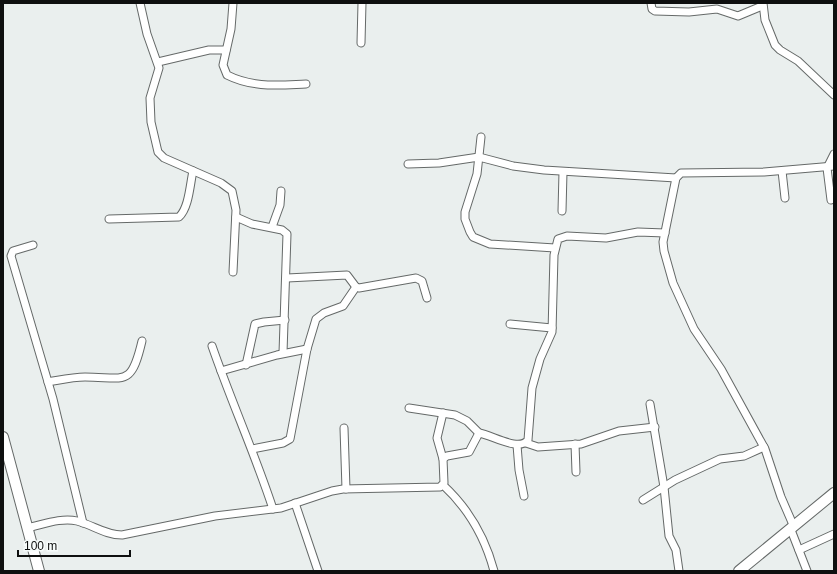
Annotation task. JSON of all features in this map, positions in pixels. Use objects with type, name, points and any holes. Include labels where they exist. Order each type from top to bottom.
[{"type":"main road","points":[[3,437],[38,571]]},
{"type":"main road","points":[[739,571],[834,493]]},
{"type":"street","points":[[140,3],[147,34],[158,62],[159,74],[153,86],[150,98],[156,147],[164,158],[227,186],[234,196],[236,217],[233,272]]},
{"type":"street","points":[[233,3],[231,29],[223,65],[227,75],[244,82],[269,86],[306,84]]},
{"type":"street","points":[[361,43],[362,3]]},
{"type":"street","points":[[651,3],[652,9],[655,11],[689,12],[717,9],[738,16],[763,5],[765,20],[775,45],[798,61],[834,95]]},
{"type":"street","points":[[158,62],[209,50],[226,50]]},
{"type":"street","points":[[481,137],[478,174],[465,212],[466,225],[473,237],[490,244],[556,248]]},
{"type":"street","points":[[831,200],[830,167],[834,154]]},
{"type":"street","points":[[408,164],[480,157],[513,166],[563,172],[676,178]]},
{"type":"street","points":[[807,571],[764,446],[721,369],[694,329],[679,298],[664,251],[665,233],[676,178],[681,173],[782,171],[830,167]]},
{"type":"street","points":[[109,219],[179,217],[186,205],[193,171]]},
{"type":"street","points":[[782,171],[785,198]]},
{"type":"street","points":[[562,211],[563,172]]},
{"type":"street","points":[[272,227],[280,205],[281,191]]},
{"type":"street","points":[[236,217],[252,224],[282,230],[287,234],[287,278],[283,354]]},
{"type":"street","points":[[526,443],[529,437],[532,388],[540,359],[550,338],[552,328],[553,270],[558,240],[566,236],[606,238],[638,232],[665,233]]},
{"type":"street","points":[[33,245],[13,251],[11,256],[48,382],[83,523]]},
{"type":"street","points":[[287,278],[347,275],[356,287],[365,288],[416,278],[422,281],[427,298]]},
{"type":"street","points":[[252,449],[283,443],[290,439],[307,349],[316,319],[319,315],[343,306],[356,287]]},
{"type":"street","points":[[246,365],[255,324],[285,320]]},
{"type":"street","points":[[510,324],[552,328]]},
{"type":"street","points":[[48,382],[85,377],[123,378],[130,374],[137,364],[142,341]]},
{"type":"street","points":[[212,346],[252,449],[273,509]]},
{"type":"street","points":[[221,371],[307,349]]},
{"type":"street","points":[[650,404],[664,487],[669,536],[676,550],[679,571]]},
{"type":"street","points":[[409,408],[444,413],[462,418],[479,433],[517,445],[526,443],[538,447],[590,442],[619,431],[655,427]]},
{"type":"street","points":[[443,486],[445,477],[443,459],[437,438],[444,413]]},
{"type":"street","points":[[344,428],[346,489]]},
{"type":"street","points":[[443,459],[448,456],[465,454],[469,452],[477,434],[479,433]]},
{"type":"street","points":[[575,444],[576,472]]},
{"type":"street","points":[[517,445],[519,470],[524,496]]},
{"type":"street","points":[[643,500],[675,480],[720,459],[744,456],[764,446]]},
{"type":"street","points":[[27,528],[65,520],[83,523],[107,533],[122,535],[222,515],[273,509],[295,504],[332,491],[346,489],[435,488],[443,486]]},
{"type":"street","points":[[443,486],[460,503],[482,536],[488,549],[494,571]]},
{"type":"street","points":[[295,504],[318,571]]},
{"type":"street","points":[[799,550],[834,534]]}]
